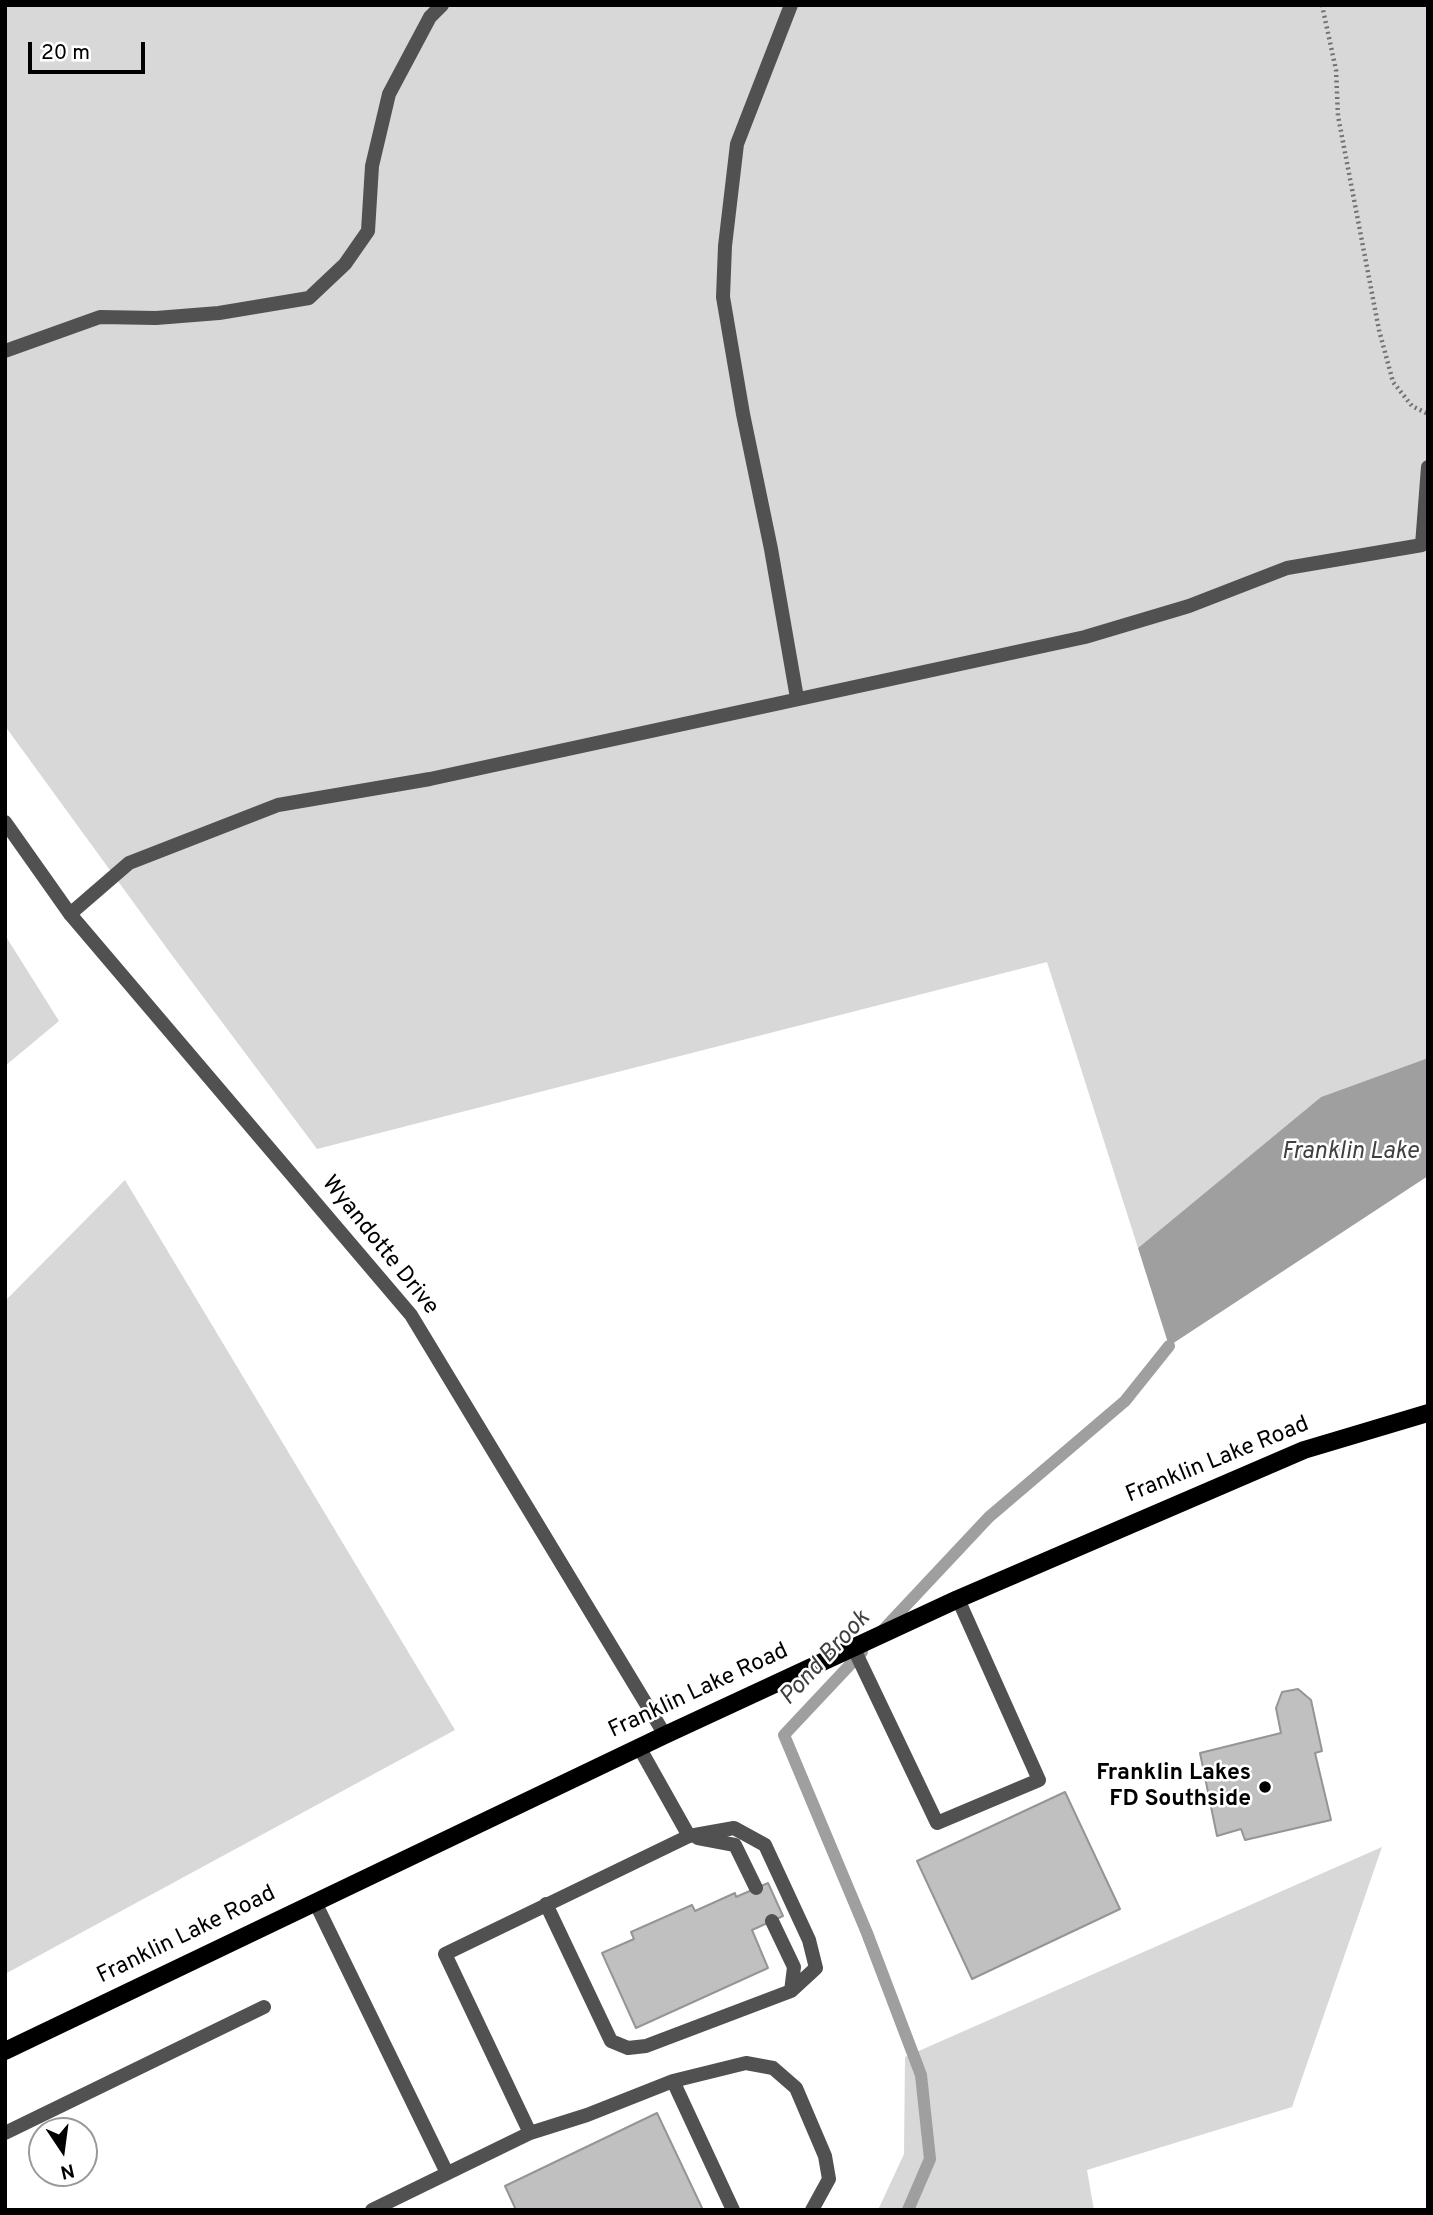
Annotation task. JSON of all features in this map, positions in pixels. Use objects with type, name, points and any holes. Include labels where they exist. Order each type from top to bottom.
[{"type":"main road","name":"Franklin Lake Road","points":[[5,2051],[639,1747],[958,1599],[1304,1450],[1428,1413]]},
{"type":"street","points":[[5,351],[100,317],[156,318],[219,313],[309,298],[345,264],[368,231],[372,166],[389,94],[430,17],[442,5]]},
{"type":"street","points":[[791,5],[737,144],[725,246],[723,297],[797,698]]},
{"type":"street","points":[[70,914],[129,863],[278,805],[430,779],[1085,637],[1189,606],[1287,568],[1422,545],[1428,467]]},
{"type":"street","name":"Wyandotte Drive","points":[[5,822],[70,914],[411,1315],[665,1735]]},
{"type":"street","points":[[853,1647],[937,1824],[1039,1780],[958,1599]]},
{"type":"street","points":[[639,1747],[689,1836],[735,1845],[756,1888]]},
{"type":"street","points":[[530,2133],[445,1954],[546,1904],[689,1836],[734,1828],[765,1845],[809,1940],[816,1968],[790,1992],[646,2046],[628,2048],[611,2041],[546,1904]]},
{"type":"street","points":[[315,1902],[447,2173]]},
{"type":"street","points":[[772,1921],[794,1966],[790,1992]]},
{"type":"street","points":[[5,2133],[264,2007]]},
{"type":"street","points":[[372,2210],[530,2133],[587,2115],[673,2081],[746,2063],[773,2068],[796,2088],[825,2156],[829,2179],[812,2210]]},
{"type":"street","points":[[673,2081],[733,2210]]},
{"type":"path","points":[[1322,5],[1336,70],[1338,116],[1379,330],[1392,382],[1412,406],[1428,414]]},
{"type":"shaded area","points":[[5,5],[1428,5],[1428,1058],[1321,1097],[1138,1248],[1047,962],[317,1149],[5,726]]},
{"type":"shaded area","points":[[5,935],[59,1021],[5,1066]]},
{"type":"shaded area","points":[[125,1180],[455,1730],[5,1974],[5,1301]]},
{"type":"shaded area","points":[[1382,1847],[1292,2107],[1087,2170],[1094,2210],[878,2210],[904,2154],[905,2057]]},
{"type":"water","name":"Franklin Lake","points":[[1428,1058],[1428,1176],[1169,1346],[1138,1248],[1321,1097]]},
{"type":"building","name":"Franklin Lakes FD Southside","points":[[1298,1689],[1311,1700],[1322,1751],[1315,1753],[1331,1820],[1245,1840],[1241,1829],[1217,1836],[1200,1753],[1281,1733],[1276,1708],[1282,1692]]},
{"type":"building","points":[[1065,1792],[1120,1909],[972,1979],[917,1861]]},
{"type":"building","points":[[768,1883],[783,1916],[752,1930],[768,1968],[636,2028],[602,1953],[634,1939],[631,1932],[692,1905],[695,1911],[735,1893],[736,1897]]},
{"type":"building","points":[[657,2113],[703,2210],[516,2210],[505,2186]]},
{"type":"waterway","name":"Pond Brook","points":[[882,1631],[989,1517],[1125,1401],[1169,1346]]},
{"type":"waterway","name":"Pond Brook","points":[[862,1652],[784,1735],[867,1933],[921,2075],[930,2159],[908,2210]]},
{"type":"place","name":"Franklin Lakes FD Southside","points":[[1265,1787]]}]
